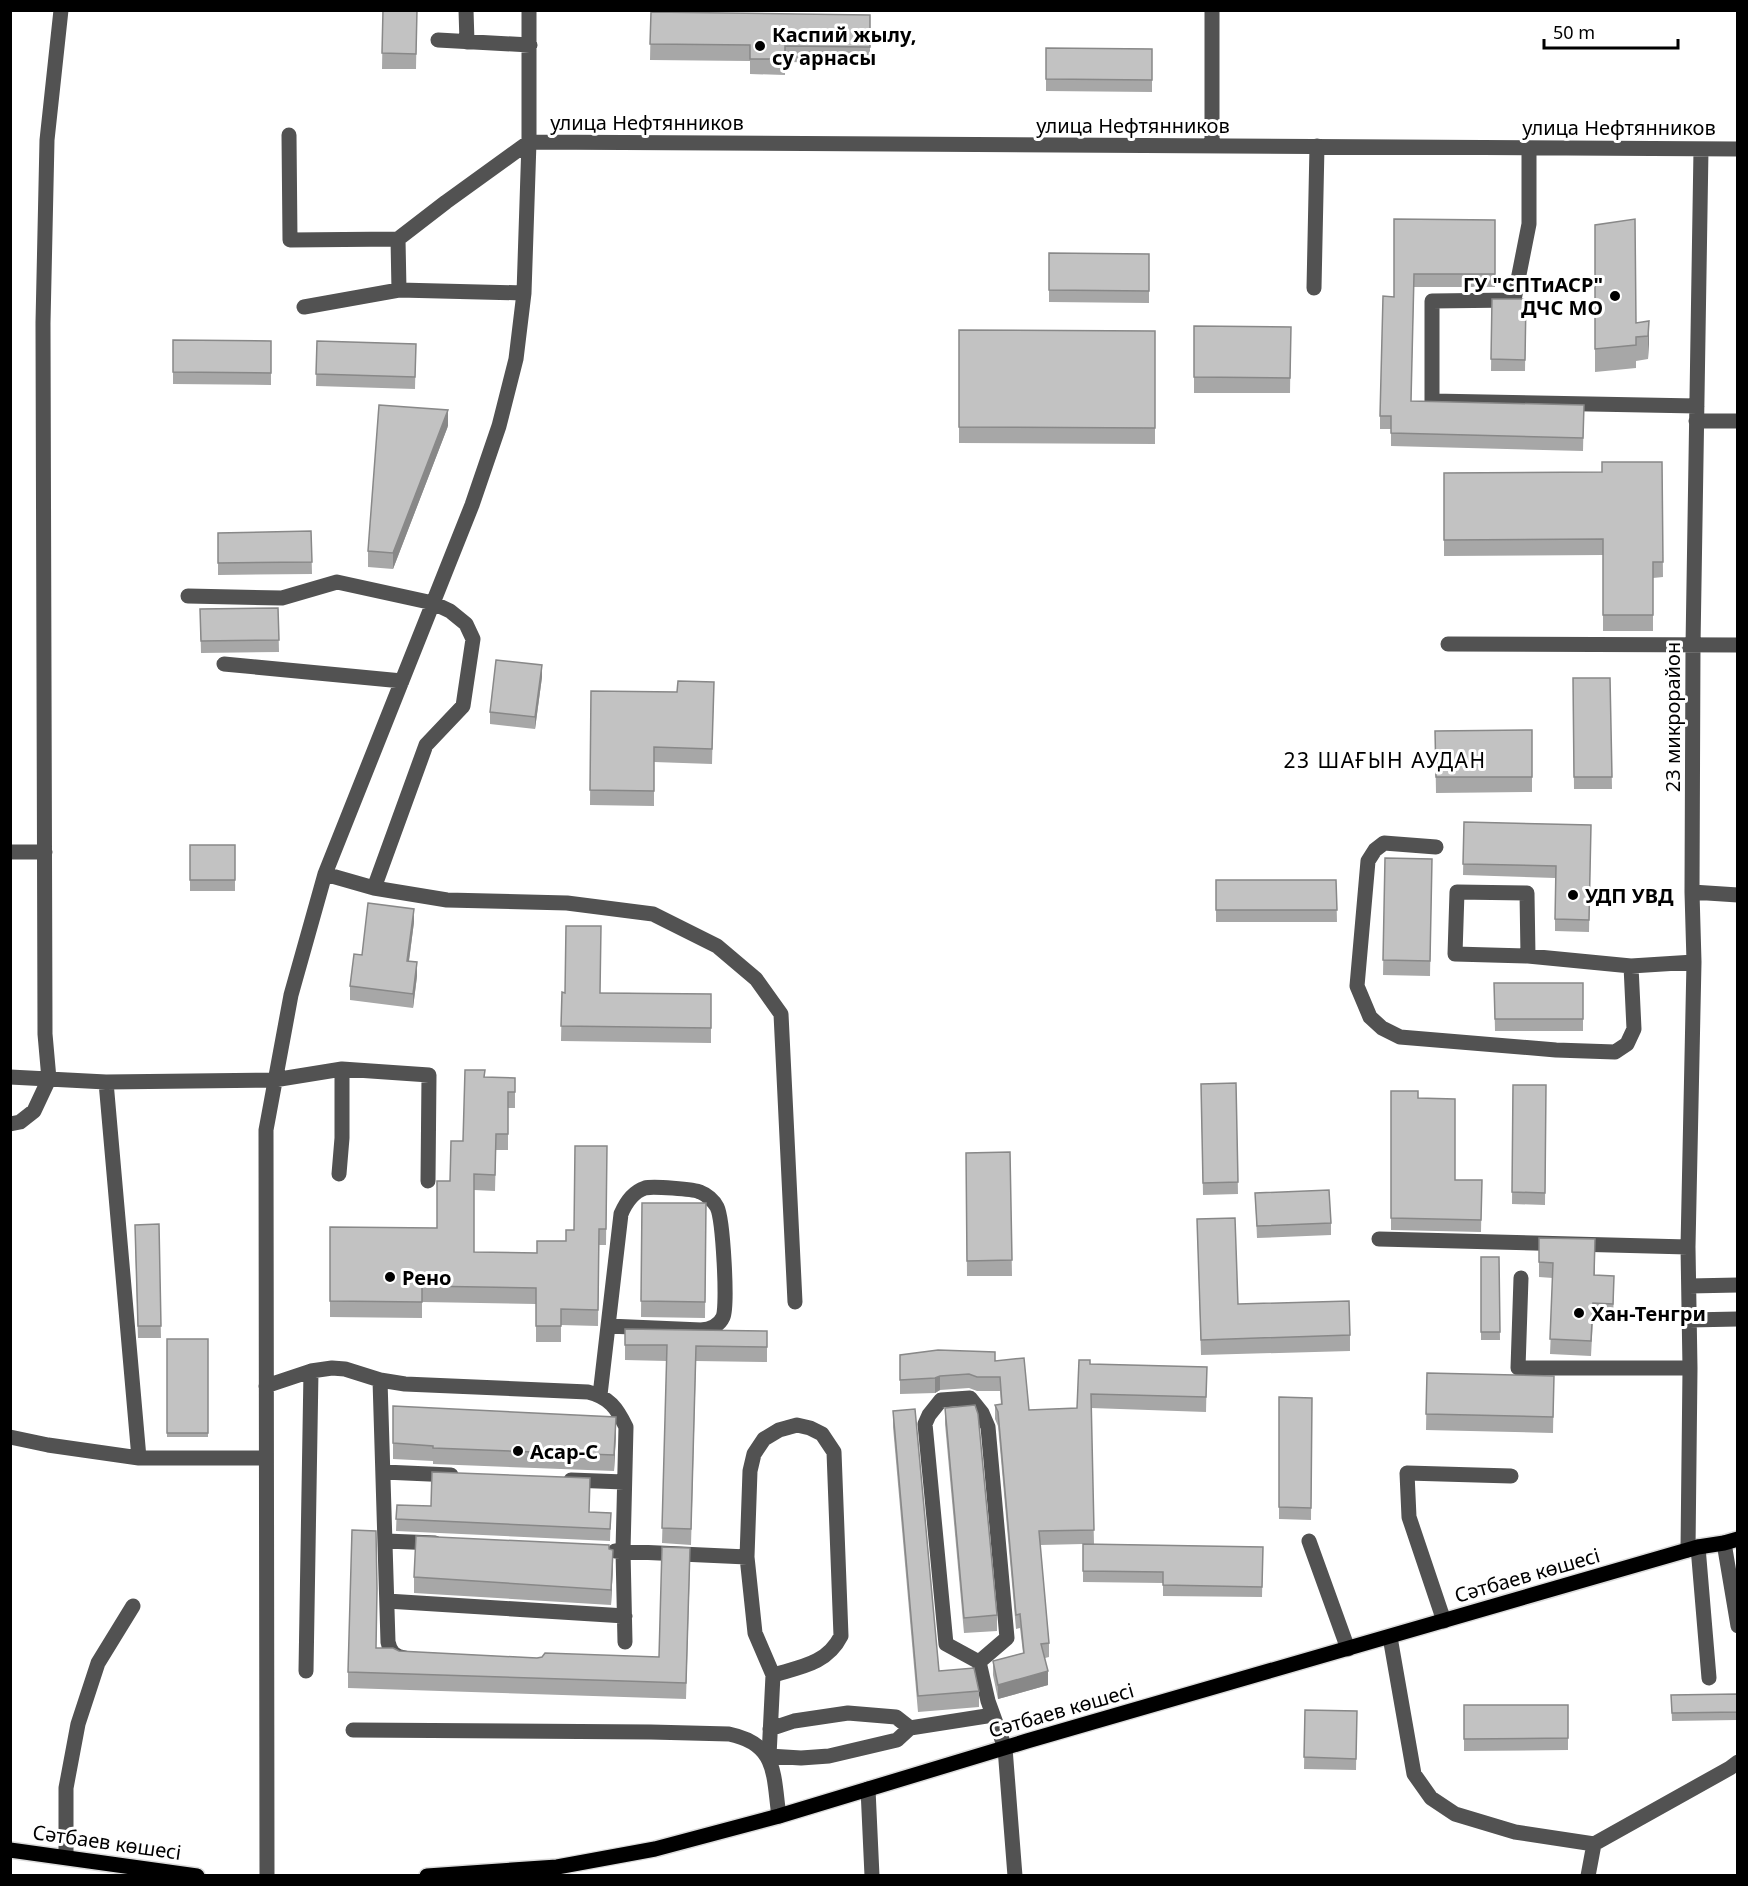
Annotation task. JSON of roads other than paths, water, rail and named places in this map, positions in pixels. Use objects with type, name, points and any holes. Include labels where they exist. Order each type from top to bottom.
[{"type":"main road","name":"Сәтбаев көшесі","points":[[427,1875],[558,1871],[655,1849],[779,1816],[1693,1548],[1731,1541]]},
{"type":"main road","name":"Сәтбаев көшесі","points":[[12,1847],[66,1857],[198,1875]]},
{"type":"street","points":[[10,1124],[20,1122],[34,1111],[49,1079],[45,1034],[43,323],[47,140],[61,10]]},
{"type":"street","points":[[466,10],[468,42]]},
{"type":"street","points":[[267,1875],[266,1130],[291,994],[325,874],[472,505],[500,426],[516,359],[524,292],[529,142],[529,10]]},
{"type":"street","points":[[1212,10],[1212,146]]},
{"type":"street","points":[[438,40],[530,45]]},
{"type":"street","points":[[289,135],[290,240],[398,239],[529,142]]},
{"type":"street","name":"улица Нефтянников","points":[[529,142],[1737,149]]},
{"type":"street","points":[[1314,288],[1317,147]]},
{"type":"street","points":[[1529,148],[1529,224],[1514,300],[1432,302],[1432,401],[1696,413],[1737,421]]},
{"type":"street","name":"23 микрорайон","points":[[1701,149],[1693,646],[1694,962],[1688,1247],[1693,1548],[1709,1678]]},
{"type":"street","points":[[398,239],[399,290]]},
{"type":"street","points":[[304,307],[399,290],[524,292]]},
{"type":"street","points":[[188,596],[282,598],[337,582],[433,603],[450,611],[466,624],[472,639],[463,706],[426,745],[374,888]]},
{"type":"street","points":[[1448,644],[1737,645]]},
{"type":"street","points":[[224,664],[402,681]]},
{"type":"street","points":[[1436,847],[1384,843],[1375,850],[1368,861],[1357,986],[1370,1017],[1382,1028],[1400,1037],[1556,1050],[1615,1052],[1627,1044],[1634,1029],[1631,966]]},
{"type":"street","points":[[10,852],[45,852]]},
{"type":"street","points":[[325,874],[374,888],[447,900],[567,903],[653,914],[717,946],[756,979],[781,1014],[795,1302]]},
{"type":"street","points":[[1528,956],[1527,893],[1457,892],[1455,954],[1528,956],[1631,966],[1694,962]]},
{"type":"street","points":[[1692,892],[1737,895]]},
{"type":"street","points":[[10,1077],[106,1082],[274,1080],[342,1069],[429,1075],[428,1181]]},
{"type":"street","points":[[339,1174],[342,1138],[342,1069]]},
{"type":"street","points":[[106,1082],[139,1458]]},
{"type":"street","points":[[600,1395],[608,1326],[621,1214],[629,1198],[651,1187],[699,1191],[709,1198],[717,1206],[721,1221],[726,1308],[719,1324],[710,1329],[701,1330],[608,1326]]},
{"type":"street","points":[[1379,1239],[1688,1247]]},
{"type":"street","points":[[1521,1278],[1518,1368],[1690,1368]]},
{"type":"street","points":[[1689,1286],[1737,1286]]},
{"type":"street","points":[[1689,1320],[1737,1319]]},
{"type":"street","points":[[266,1386],[311,1371],[332,1368],[345,1369],[380,1380],[405,1384],[588,1392],[610,1400],[626,1427],[623,1551],[625,1642]]},
{"type":"street","points":[[306,1671],[311,1371]]},
{"type":"street","points":[[380,1380],[390,1650],[400,1658],[423,1659]]},
{"type":"street","points":[[979,1662],[1008,1638],[988,1427],[982,1413],[970,1398],[941,1400],[925,1424],[946,1644],[979,1662],[993,1715],[1005,1748],[1015,1875]]},
{"type":"street","points":[[773,1675],[827,1656],[836,1647],[841,1636],[834,1452],[822,1434],[797,1425],[779,1430],[764,1439],[753,1454],[750,1471],[747,1557],[755,1633],[773,1675],[769,1756],[779,1816]]},
{"type":"street","points":[[10,1437],[139,1458],[266,1458]]},
{"type":"street","points":[[384,1472],[464,1475]]},
{"type":"street","points":[[1444,1621],[1409,1517],[1407,1473],[1511,1476]]},
{"type":"street","points":[[556,1479],[624,1482]]},
{"type":"street","points":[[386,1541],[445,1543]]},
{"type":"street","points":[[1309,1541],[1348,1649]]},
{"type":"street","points":[[1731,1541],[1737,1626]]},
{"type":"street","points":[[599,1550],[747,1557]]},
{"type":"street","points":[[387,1601],[625,1616]]},
{"type":"street","points":[[66,1857],[66,1788],[78,1724],[98,1663],[133,1606]]},
{"type":"street","points":[[1390,1637],[1414,1774],[1431,1798],[1455,1814],[1515,1832],[1594,1844],[1737,1762]]},
{"type":"street","points":[[770,1729],[794,1721],[848,1713],[896,1717],[910,1728]]},
{"type":"street","points":[[353,1730],[729,1734],[756,1744],[769,1756],[801,1758],[829,1756],[897,1740],[910,1728],[993,1715]]},
{"type":"street","points":[[868,1789],[872,1875]]},
{"type":"street","points":[[1588,1875],[1594,1844]]},
{"type":"place","name":"Каспий жылу, су арнасы","points":[[760,46]]},
{"type":"place","name":"ГУ \"СПТиАСР\" ДЧС МО","points":[[1615,296]]},
{"type":"place","name":"УДП УВД","points":[[1573,895]]},
{"type":"place","name":"Рено","points":[[390,1277]]},
{"type":"place","name":"Хан-Тенгри","points":[[1579,1313]]},
{"type":"place","name":"Асар-С","points":[[518,1451]]},
{"type":"district","name":"23 ШАҒЫН АУДАН","points":[[1385,760]]}]
